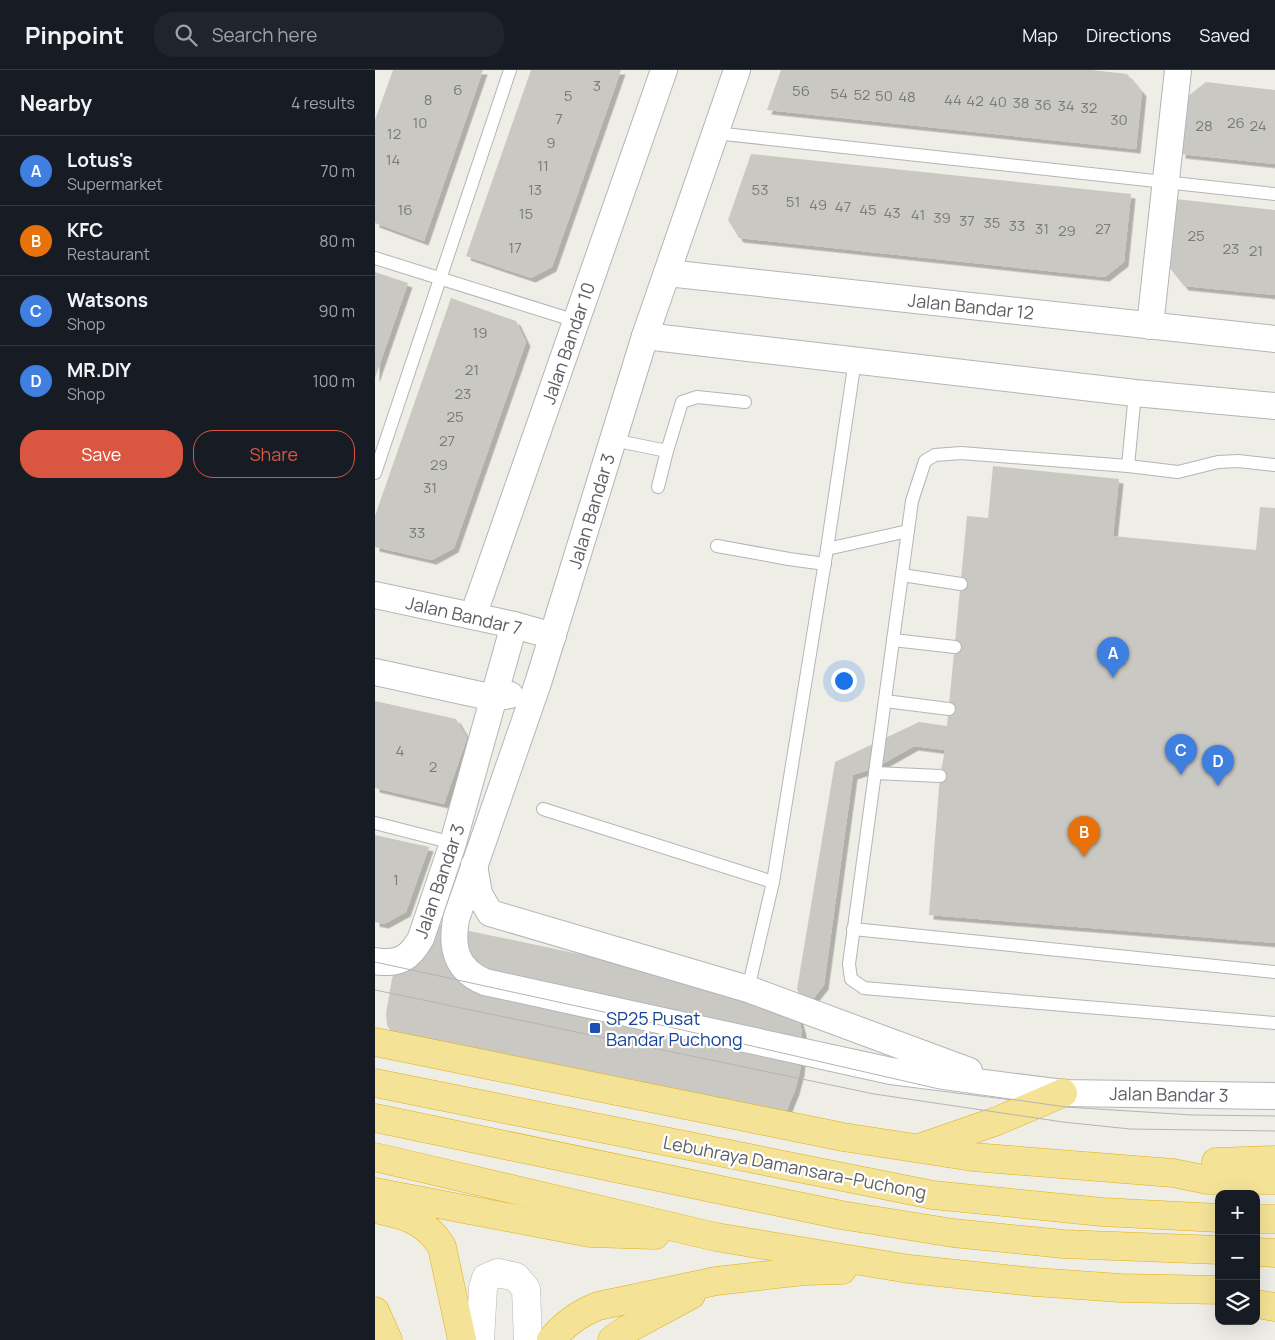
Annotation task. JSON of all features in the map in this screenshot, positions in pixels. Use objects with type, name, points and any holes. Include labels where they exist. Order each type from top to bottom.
[{"type":"highway","points":[[375,1042],[843,1137],[973,1157],[1173,1173],[1208,1180],[1275,1180]]},
{"type":"highway","name":"Lebuhraya Damansara–Puchong","points":[[375,1083],[933,1195],[1102,1212],[1215,1218]]},
{"type":"highway","points":[[918,1148],[997,1121],[1063,1093]]},
{"type":"highway","name":"Lebuhraya Damansara–Puchong","points":[[375,1118],[841,1215],[953,1233],[1063,1244],[1215,1250]]},
{"type":"highway","points":[[375,1157],[716,1237],[909,1269],[1034,1282],[1215,1292]]},
{"type":"highway","points":[[1173,1173],[1211,1162],[1275,1160]]},
{"type":"highway","points":[[375,1192],[590,1233],[716,1237]]},
{"type":"highway","points":[[375,1209],[401,1215],[424,1226],[435,1236],[441,1247],[462,1340]]},
{"type":"highway","points":[[1260,1219],[1275,1219]]},
{"type":"highway","points":[[1260,1252],[1275,1253]]},
{"type":"highway","points":[[551,1340],[563,1327],[582,1312],[598,1306],[717,1281],[804,1271],[909,1269]]},
{"type":"highway","points":[[612,1340],[626,1330],[717,1281]]},
{"type":"highway","points":[[1260,1289],[1275,1288]]},
{"type":"highway","points":[[1260,1305],[1275,1307]]},
{"type":"highway","points":[[375,1312],[387,1340]]},
{"type":"main road","points":[[480,1340],[483,1288],[487,1278],[498,1273],[516,1277],[526,1289],[528,1340]]},
{"type":"street","name":"Jalan Bandar 10","points":[[473,616],[664,70]]},
{"type":"street","name":"Jalan Bandar 3","points":[[737,70],[645,336],[538,683],[456,919],[454,932],[455,952],[463,967],[474,978],[485,982],[891,1071],[1063,1093],[1275,1096]]},
{"type":"street","points":[[1150,326],[1178,70]]},
{"type":"street","name":"Jalan Bandar 12","points":[[667,273],[1275,339]]},
{"type":"street","points":[[645,336],[1135,393],[1275,406]]},
{"type":"street","name":"Jalan Bandar 7","points":[[375,595],[514,625],[553,636]]},
{"type":"street","name":"Jalan Bandar 3","points":[[375,961],[387,963],[405,958],[415,949],[421,938],[453,843],[514,625]]},
{"type":"street","points":[[375,672],[494,698],[522,692],[538,683]]},
{"type":"street","points":[[474,865],[479,894],[490,913],[748,989],[1012,1087]]},
{"type":"lane","points":[[375,473],[510,70]]},
{"type":"lane","points":[[715,133],[1275,194]]},
{"type":"lane","points":[[375,258],[576,321]]},
{"type":"lane","points":[[748,989],[773,882],[825,564],[855,360]]},
{"type":"lane","points":[[1128,466],[1135,393]]},
{"type":"lane","points":[[658,487],[682,402],[697,397],[745,402]]},
{"type":"lane","points":[[613,440],[667,451]]},
{"type":"lane","points":[[1275,464],[1238,461],[1219,462],[1177,472],[1128,466],[961,453],[935,455],[925,461],[912,501],[849,964],[851,979],[864,988],[1275,1023]]},
{"type":"lane","points":[[827,549],[908,531]]},
{"type":"lane","points":[[717,546],[825,564]]},
{"type":"lane","points":[[902,575],[961,584]]},
{"type":"lane","points":[[893,640],[955,647]]},
{"type":"lane","points":[[885,701],[949,709]]},
{"type":"lane","points":[[875,772],[941,776]]},
{"type":"lane","points":[[543,809],[773,882]]},
{"type":"lane","points":[[375,823],[453,843]]},
{"type":"lane","points":[[853,929],[1275,972]]},
{"type":"building","points":[[393,70],[483,70],[424,241],[375,223],[375,120]]},
{"type":"building","points":[[531,70],[621,70],[552,267],[531,278],[466,256]]},
{"type":"building","points":[[781,70],[1092,70],[1127,74],[1142,92],[1136,149],[767,110]]},
{"type":"building","points":[[1206,82],[1275,90],[1275,164],[1181,154],[1187,97]]},
{"type":"building","points":[[751,154],[1131,194],[1124,262],[1105,277],[739,238],[728,220]]},
{"type":"building","points":[[1176,199],[1275,210],[1275,295],[1184,286],[1169,267]]},
{"type":"building","points":[[375,272],[408,283],[375,378]]},
{"type":"building","points":[[451,298],[516,321],[526,342],[454,548],[432,560],[375,547],[375,516]]},
{"type":"building","points":[[993,466],[1119,479],[1113,536],[1256,550],[1260,507],[1275,508],[1275,943],[929,915],[940,776],[945,750],[914,746],[877,767],[853,775],[824,985],[806,1008],[797,989],[835,762],[919,722],[947,726],[967,516],[988,518]]},
{"type":"building","points":[[375,701],[456,719],[467,738],[444,804],[375,788]]},
{"type":"building","points":[[375,835],[429,847],[406,912],[384,924],[375,922]]},
{"type":"building","name":"SP25 Pusat Bandar Puchong","points":[[422,921],[793,999],[802,1031],[802,1049],[800,1071],[795,1090],[782,1122],[393,1035],[387,1025],[386,1013],[392,979],[397,960]]},
{"type":"tram line","points":[[375,962],[604,1012],[939,1089],[1066,1107],[1192,1115],[1275,1116]]},
{"type":"tram line","points":[[375,990],[874,1094],[1063,1122],[1130,1129],[1275,1131]]},
{"type":"place","name":"Lotus's","points":[[1113,678]]},
{"type":"place","name":"Watsons","points":[[1181,775]]},
{"type":"place","name":"MR.DIY","points":[[1218,786]]},
{"type":"place","name":"KFC","points":[[1084,857]]},
{"type":"place","name":"SP25 Pusat Bandar Puchong","points":[[595,1028]]}]
